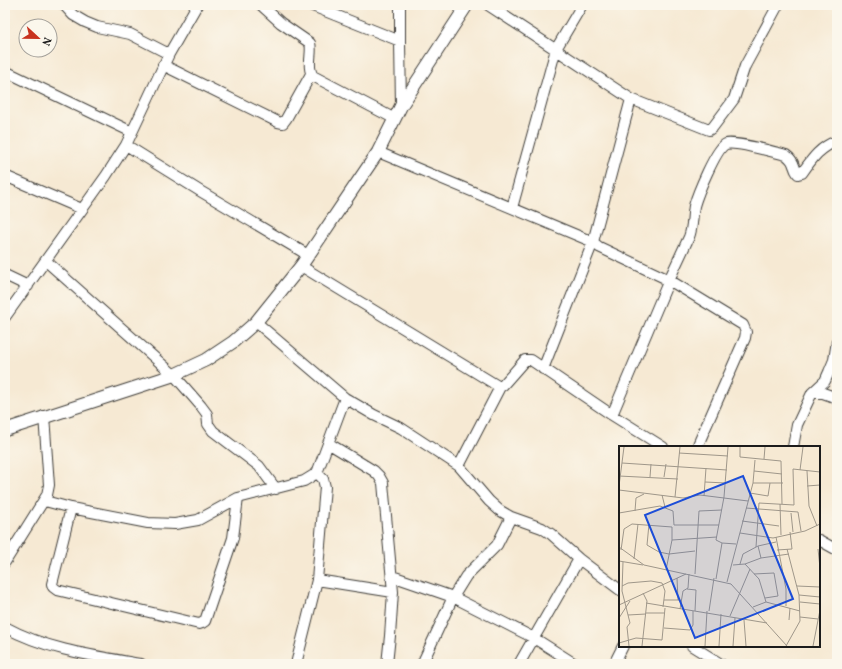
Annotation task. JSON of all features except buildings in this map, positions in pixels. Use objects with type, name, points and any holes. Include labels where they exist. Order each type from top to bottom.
[{"type":"street","points":[[64,5],[73,15],[85,22],[97,27],[130,34],[169,54]]},
{"type":"street","points":[[5,317],[46,261],[126,145],[163,65],[197,5]]},
{"type":"street","points":[[163,65],[278,122],[283,123],[311,74],[310,43],[281,23],[261,5]]},
{"type":"street","points":[[310,5],[400,41]]},
{"type":"street","points":[[400,5],[401,106]]},
{"type":"street","points":[[5,430],[174,374],[206,360],[233,342],[256,322],[301,266],[378,152],[401,106],[467,5]]},
{"type":"street","points":[[488,5],[631,99],[709,130],[713,127],[734,99],[745,66],[778,5]]},
{"type":"street","points":[[512,208],[556,49],[582,5]]},
{"type":"street","points":[[5,71],[132,132]]},
{"type":"street","points":[[311,74],[395,119]]},
{"type":"street","points":[[543,369],[593,242],[631,99]]},
{"type":"street","points":[[612,415],[669,280],[692,230],[694,207],[704,178],[720,149],[725,144],[735,144],[786,155],[791,158],[795,164],[798,174],[802,173],[815,155],[827,145],[837,141]]},
{"type":"street","points":[[126,145],[308,255]]},
{"type":"street","points":[[378,152],[593,242],[599,247],[669,280],[743,325],[746,332],[745,338],[696,446]]},
{"type":"street","points":[[5,176],[82,209]]},
{"type":"street","points":[[46,261],[174,374],[207,414],[208,424],[259,466],[276,488]]},
{"type":"street","points":[[301,266],[500,387]]},
{"type":"street","points":[[5,275],[28,286]]},
{"type":"street","points":[[256,322],[345,398],[374,415],[401,428],[459,466],[489,501],[499,510],[511,517],[546,531],[579,559],[619,589]]},
{"type":"street","points":[[793,446],[797,425],[812,393],[825,381],[834,360],[837,341]]},
{"type":"street","points":[[459,466],[500,387],[524,360],[531,360],[612,415],[661,446]]},
{"type":"street","points":[[812,393],[823,393],[837,398]]},
{"type":"street","points":[[45,501],[71,508],[148,523],[175,524],[198,520],[238,498],[304,481],[317,473],[345,398]]},
{"type":"street","points":[[5,562],[47,496],[49,485],[44,416]]},
{"type":"street","points":[[328,444],[374,471],[383,483],[393,592],[387,664]]},
{"type":"street","points":[[296,664],[316,580],[325,487],[323,479],[317,473]]},
{"type":"street","points":[[71,508],[52,584],[53,588],[199,624],[205,621],[232,538],[238,498]]},
{"type":"street","points":[[422,664],[453,597],[470,571],[497,546],[511,517]]},
{"type":"street","points":[[820,541],[837,550]]},
{"type":"street","points":[[520,664],[579,559]]},
{"type":"street","points":[[392,576],[453,597],[534,638],[575,664]]},
{"type":"street","points":[[316,580],[393,592]]},
{"type":"street","points":[[5,627],[40,643],[72,652],[141,664]]},
{"type":"street","points":[[614,664],[622,647]]},
{"type":"street","points":[[694,647],[721,664]]}]
